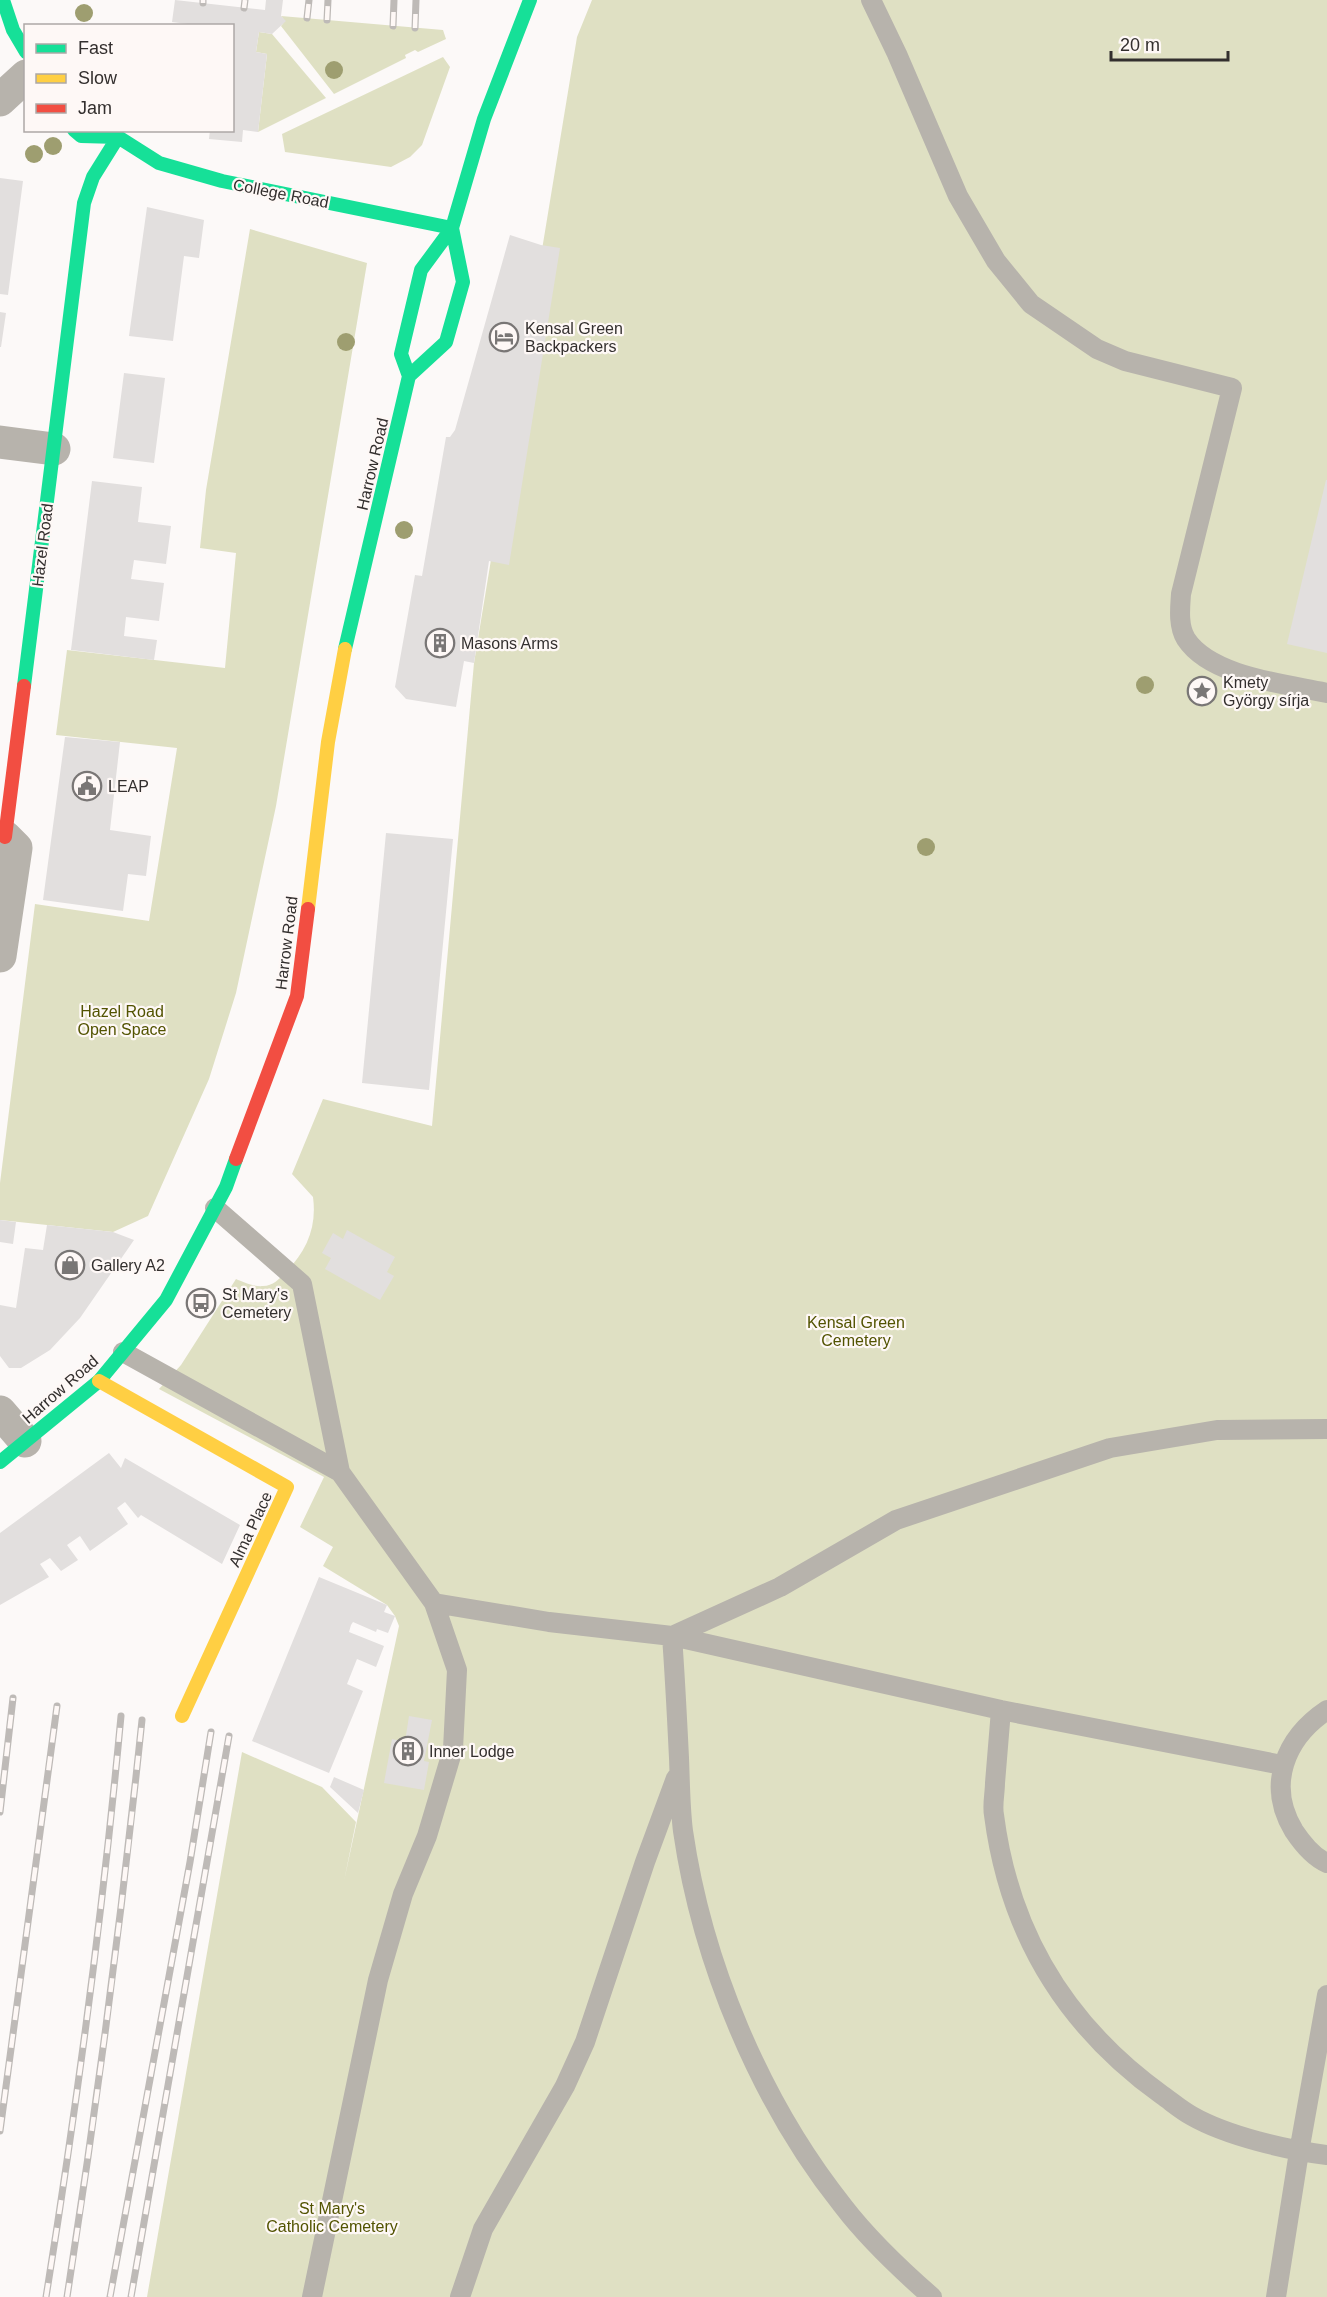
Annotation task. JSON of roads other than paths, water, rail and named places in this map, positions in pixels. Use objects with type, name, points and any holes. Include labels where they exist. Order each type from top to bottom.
[{"type":"main road","points":[[3,0],[13,30],[24,49]]},
{"type":"main road","name":"Harrow Road","points":[[410,376],[401,354],[421,270],[452,228],[484,119],[530,0]]},
{"type":"main road","points":[[76,132],[81,136],[113,133]]},
{"type":"main road","name":"College Road","points":[[113,133],[159,163],[222,181],[452,228]]},
{"type":"main road","name":"Hazel Road","points":[[5,837],[8,743],[54,449],[84,203],[113,133]]},
{"type":"main road","name":"Harrow Road","points":[[0,1462],[99,1381],[166,1300],[226,1187],[297,996],[328,742],[349,630],[410,376],[446,342],[463,282],[452,228]]},
{"type":"main road","name":"Alma Place","points":[[99,1381],[287,1488],[182,1716]]},
{"type":"street","points":[[0,100],[24,78]]},
{"type":"street","points":[[0,442],[54,449]]},
{"type":"street","name":"Hazel Road","points":[[0,956],[16,848],[5,837]]},
{"type":"street","points":[[0,1412],[25,1441]]},
{"type":"lane","points":[[871,0],[897,54],[958,196],[996,261],[1031,304],[1097,350],[1125,361],[1232,388],[1181,594],[1180,617],[1186,639],[1207,659],[1237,674],[1327,693]]},
{"type":"lane","points":[[215,1208],[302,1284],[340,1472],[434,1603],[457,1670],[453,1749],[427,1836],[403,1894],[378,1980],[312,2297]]},
{"type":"lane","points":[[123,1352],[340,1472]]},
{"type":"lane","points":[[672,1636],[780,1587],[896,1520],[1110,1448],[1217,1430],[1327,1429]]},
{"type":"lane","points":[[434,1603],[549,1622],[672,1636],[1001,1710],[1282,1765]]},
{"type":"lane","points":[[672,1636],[683,1829],[694,1889],[713,1956],[737,2023],[766,2085],[802,2149],[843,2207],[893,2262],[932,2297]]},
{"type":"lane","points":[[1001,1710],[993,1812],[1004,1869],[1024,1928],[1048,1976],[1082,2023],[1133,2074],[1192,2117],[1240,2136],[1299,2152],[1327,2155]]},
{"type":"lane","points":[[1327,1710],[1311,1721],[1294,1740],[1282,1765],[1281,1791],[1287,1819],[1302,1843],[1327,1863]]},
{"type":"lane","points":[[460,2297],[483,2229],[565,2085],[585,2042],[645,1862],[679,1770]]},
{"type":"lane","points":[[1276,2297],[1327,1995]]},
{"type":"railway","points":[[244,8],[245,0]]},
{"type":"railway","points":[[307,18],[309,0]]},
{"type":"railway","points":[[327,20],[328,0]]},
{"type":"railway","points":[[393,26],[394,0]]},
{"type":"railway","points":[[415,28],[416,0]]},
{"type":"railway","points":[[0,1812],[13,1698]]},
{"type":"railway","points":[[0,2131],[57,1706]]},
{"type":"railway","points":[[46,2297],[88,2007],[121,1716]]},
{"type":"railway","points":[[67,2297],[108,2009],[142,1720]]},
{"type":"railway","points":[[110,2297],[190,1862],[211,1732]]},
{"type":"railway","points":[[131,2297],[229,1736]]},
{"type":"place","name":"Kensal Green Backpackers","points":[[504,337]]},
{"type":"place","name":"Masons Arms","points":[[440,643]]},
{"type":"place","name":"Kmety György sírja","points":[[1202,691]]},
{"type":"place","name":"LEAP","points":[[87,786]]},
{"type":"place","name":"Gallery A2","points":[[70,1265]]},
{"type":"place","name":"St Mary's Cemetery","points":[[201,1303]]},
{"type":"place","name":"Inner Lodge","points":[[408,1751]]},
{"type":"park label","name":"Hazel Road Open Space","points":[[122,1020]]},
{"type":"park label","name":"Kensal Green Cemetery","points":[[856,1331]]},
{"type":"park label","name":"St Mary's Catholic Cemetery","points":[[332,2217]]}]
